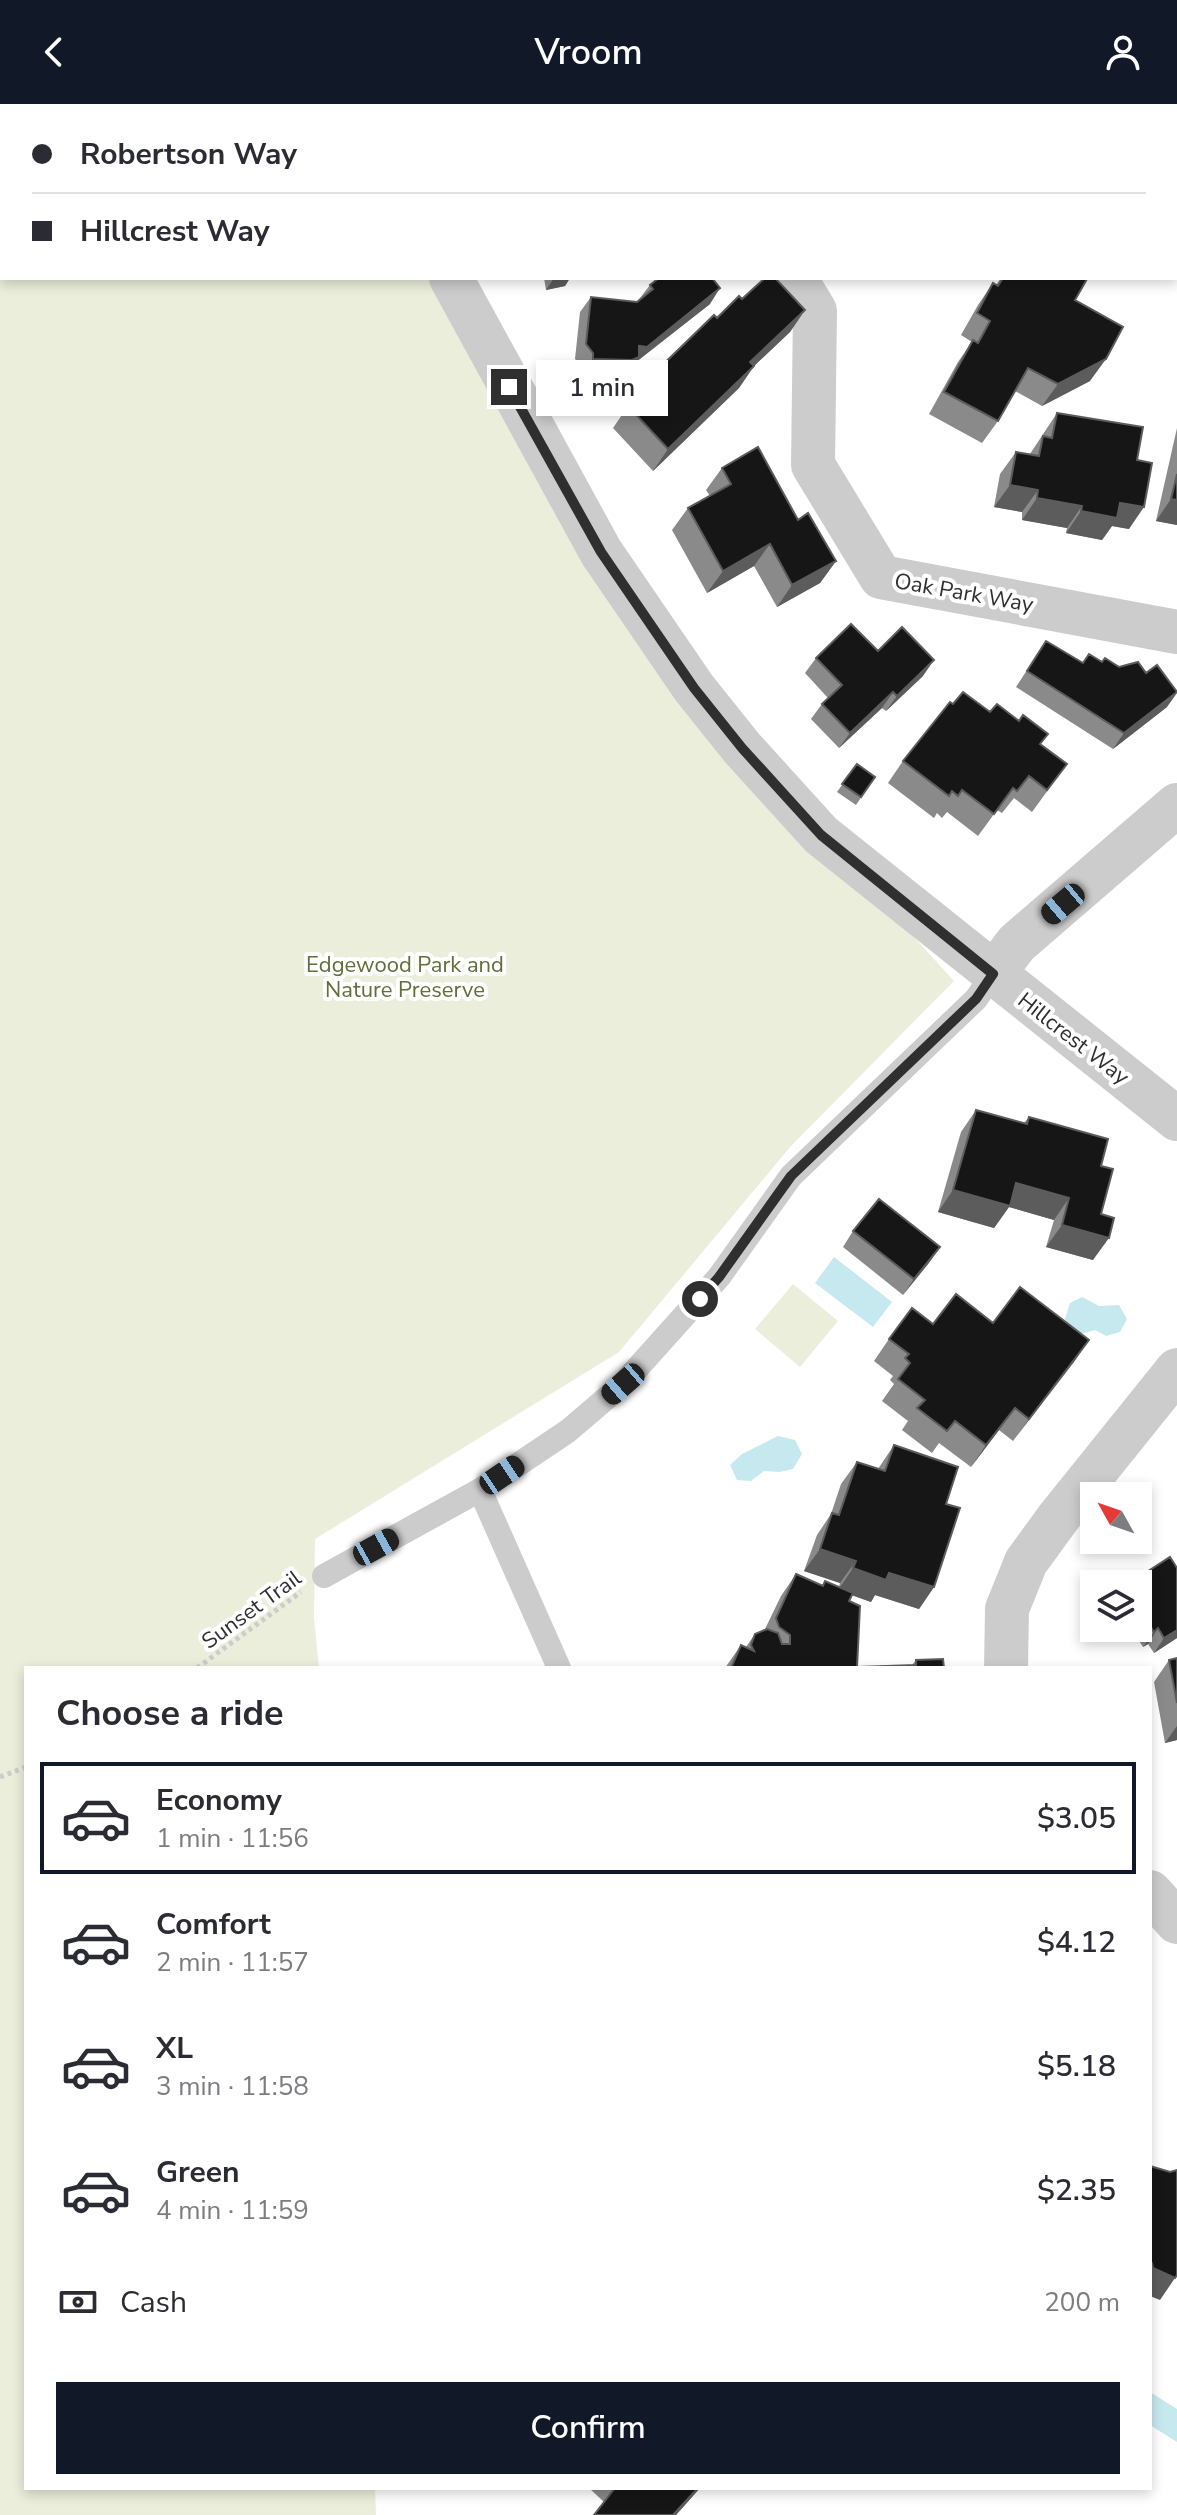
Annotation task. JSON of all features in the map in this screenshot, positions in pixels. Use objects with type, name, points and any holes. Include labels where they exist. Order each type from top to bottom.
[{"type":"street","name":"Hillcrest Way","points":[[452,280],[601,552],[694,688],[742,748],[821,835],[1177,1119]]},
{"type":"street","name":"Oak Park Way","points":[[796,280],[815,311],[813,465],[881,577],[1177,632]]},
{"type":"street","points":[[993,974],[1017,943],[1177,805]]},
{"type":"street","points":[[1006,1666],[1007,1609],[1026,1562],[1177,1370]]},
{"type":"street","points":[[1152,1894],[1177,1922]]},
{"type":"lane","points":[[324,1576],[480,1490],[568,1431],[623,1384],[719,1277],[791,1176],[976,999],[993,974]]},
{"type":"lane","points":[[480,1490],[558,1666]]},
{"type":"path","name":"Sunset Trail","points":[[200,1666],[324,1576]]},
{"type":"path","points":[[0,1777],[24,1768]]},
{"type":"green space","name":"Edgewood Park and Nature Preserve","points":[[0,280],[452,280],[568,496],[821,835],[954,981],[791,1146],[619,1352],[315,1539],[314,1618],[319,1666],[24,1666],[24,2490],[375,2490],[376,2515],[0,2515]]},
{"type":"green space","points":[[793,1284],[838,1321],[800,1367],[755,1329]]},
{"type":"water","points":[[834,1257],[892,1302],[873,1327],[815,1283]]},
{"type":"water","points":[[1082,1297],[1099,1306],[1119,1305],[1127,1319],[1120,1332],[1106,1336],[1095,1330],[1077,1335],[1064,1322],[1070,1303]]},
{"type":"water","points":[[778,1436],[795,1440],[802,1454],[793,1469],[764,1471],[751,1481],[737,1480],[730,1465],[742,1454]]},
{"type":"water","points":[[1152,2393],[1177,2409],[1177,2442],[1152,2426]]},
{"type":"building","points":[[656,280],[714,280],[720,288],[647,347],[639,346],[639,357],[632,360],[593,359],[593,353],[586,344],[591,297],[637,302],[653,289],[650,285]]},
{"type":"building","points":[[763,280],[777,280],[805,310],[750,362],[754,366],[668,449],[628,406],[648,388],[643,384],[714,315],[717,318],[739,296],[742,299]]},
{"type":"building","points":[[1002,280],[1086,280],[1075,300],[1123,327],[1106,359],[1058,384],[1028,368],[998,421],[944,392],[973,340],[978,343],[990,321],[977,313],[993,283],[998,286]]},
{"type":"building","points":[[1057,413],[1143,427],[1137,460],[1152,463],[1144,507],[1120,503],[1117,518],[1081,511],[1082,506],[1037,498],[1038,490],[1010,485],[1016,452],[1039,456],[1043,436],[1052,438]]},
{"type":"building","points":[[758,447],[798,520],[808,513],[836,561],[792,585],[770,544],[723,571],[688,508],[731,484],[722,468]]},
{"type":"building","points":[[1177,474],[1177,500],[1171,499]]},
{"type":"building","points":[[851,624],[878,651],[902,627],[934,660],[897,696],[893,692],[850,733],[822,704],[842,685],[816,658]]},
{"type":"building","points":[[1046,641],[1083,663],[1089,654],[1102,662],[1105,658],[1119,667],[1138,662],[1146,673],[1157,665],[1177,692],[1124,733],[1027,671]]},
{"type":"building","points":[[963,692],[990,712],[997,704],[1019,721],[1023,715],[1048,734],[1040,744],[1067,764],[1047,790],[1029,776],[1017,791],[1013,788],[994,814],[962,790],[958,796],[952,791],[949,796],[903,761],[950,702],[953,704]]},
{"type":"building","points":[[857,764],[875,777],[861,797],[842,784]]},
{"type":"building","points":[[976,1110],[1027,1124],[1029,1117],[1108,1139],[1101,1166],[1113,1169],[1101,1214],[1114,1218],[1109,1238],[1062,1225],[1069,1198],[1016,1183],[1010,1206],[953,1190]]},
{"type":"building","points":[[879,1199],[940,1247],[914,1279],[853,1231]]},
{"type":"building","points":[[1020,1287],[1089,1340],[1029,1419],[1015,1408],[986,1445],[955,1421],[947,1431],[917,1408],[925,1400],[898,1379],[910,1363],[905,1358],[909,1354],[889,1339],[912,1308],[933,1324],[956,1294],[993,1323]]},
{"type":"building","points":[[894,1445],[958,1467],[946,1504],[960,1508],[934,1587],[889,1573],[886,1580],[853,1568],[856,1561],[820,1549],[832,1513],[839,1515],[857,1462],[885,1471]]},
{"type":"building","points":[[1170,1557],[1177,1568],[1177,1630],[1164,1638],[1158,1628],[1154,1632],[1152,1629],[1150,1570]]},
{"type":"building","points":[[796,1574],[823,1586],[825,1581],[853,1593],[849,1601],[860,1606],[857,1666],[732,1666],[741,1645],[754,1651],[751,1645],[755,1634],[767,1629],[778,1633],[782,1644],[790,1644],[790,1635],[779,1627],[776,1618]]},
{"type":"building","points":[[1177,1658],[1177,1703],[1169,1660]]},
{"type":"building","points":[[943,1659],[944,1666],[886,1666],[916,1665],[916,1660]]},
{"type":"building","points":[[1152,2167],[1170,2172],[1177,2170],[1177,2275],[1175,2278],[1153,2268]]},
{"type":"building","points":[[613,2490],[696,2490],[673,2515],[594,2515]]},
{"type":"route","points":[[509,387],[601,552],[694,688],[742,748],[821,835],[993,974],[976,999],[791,1176],[700,1299]]}]
